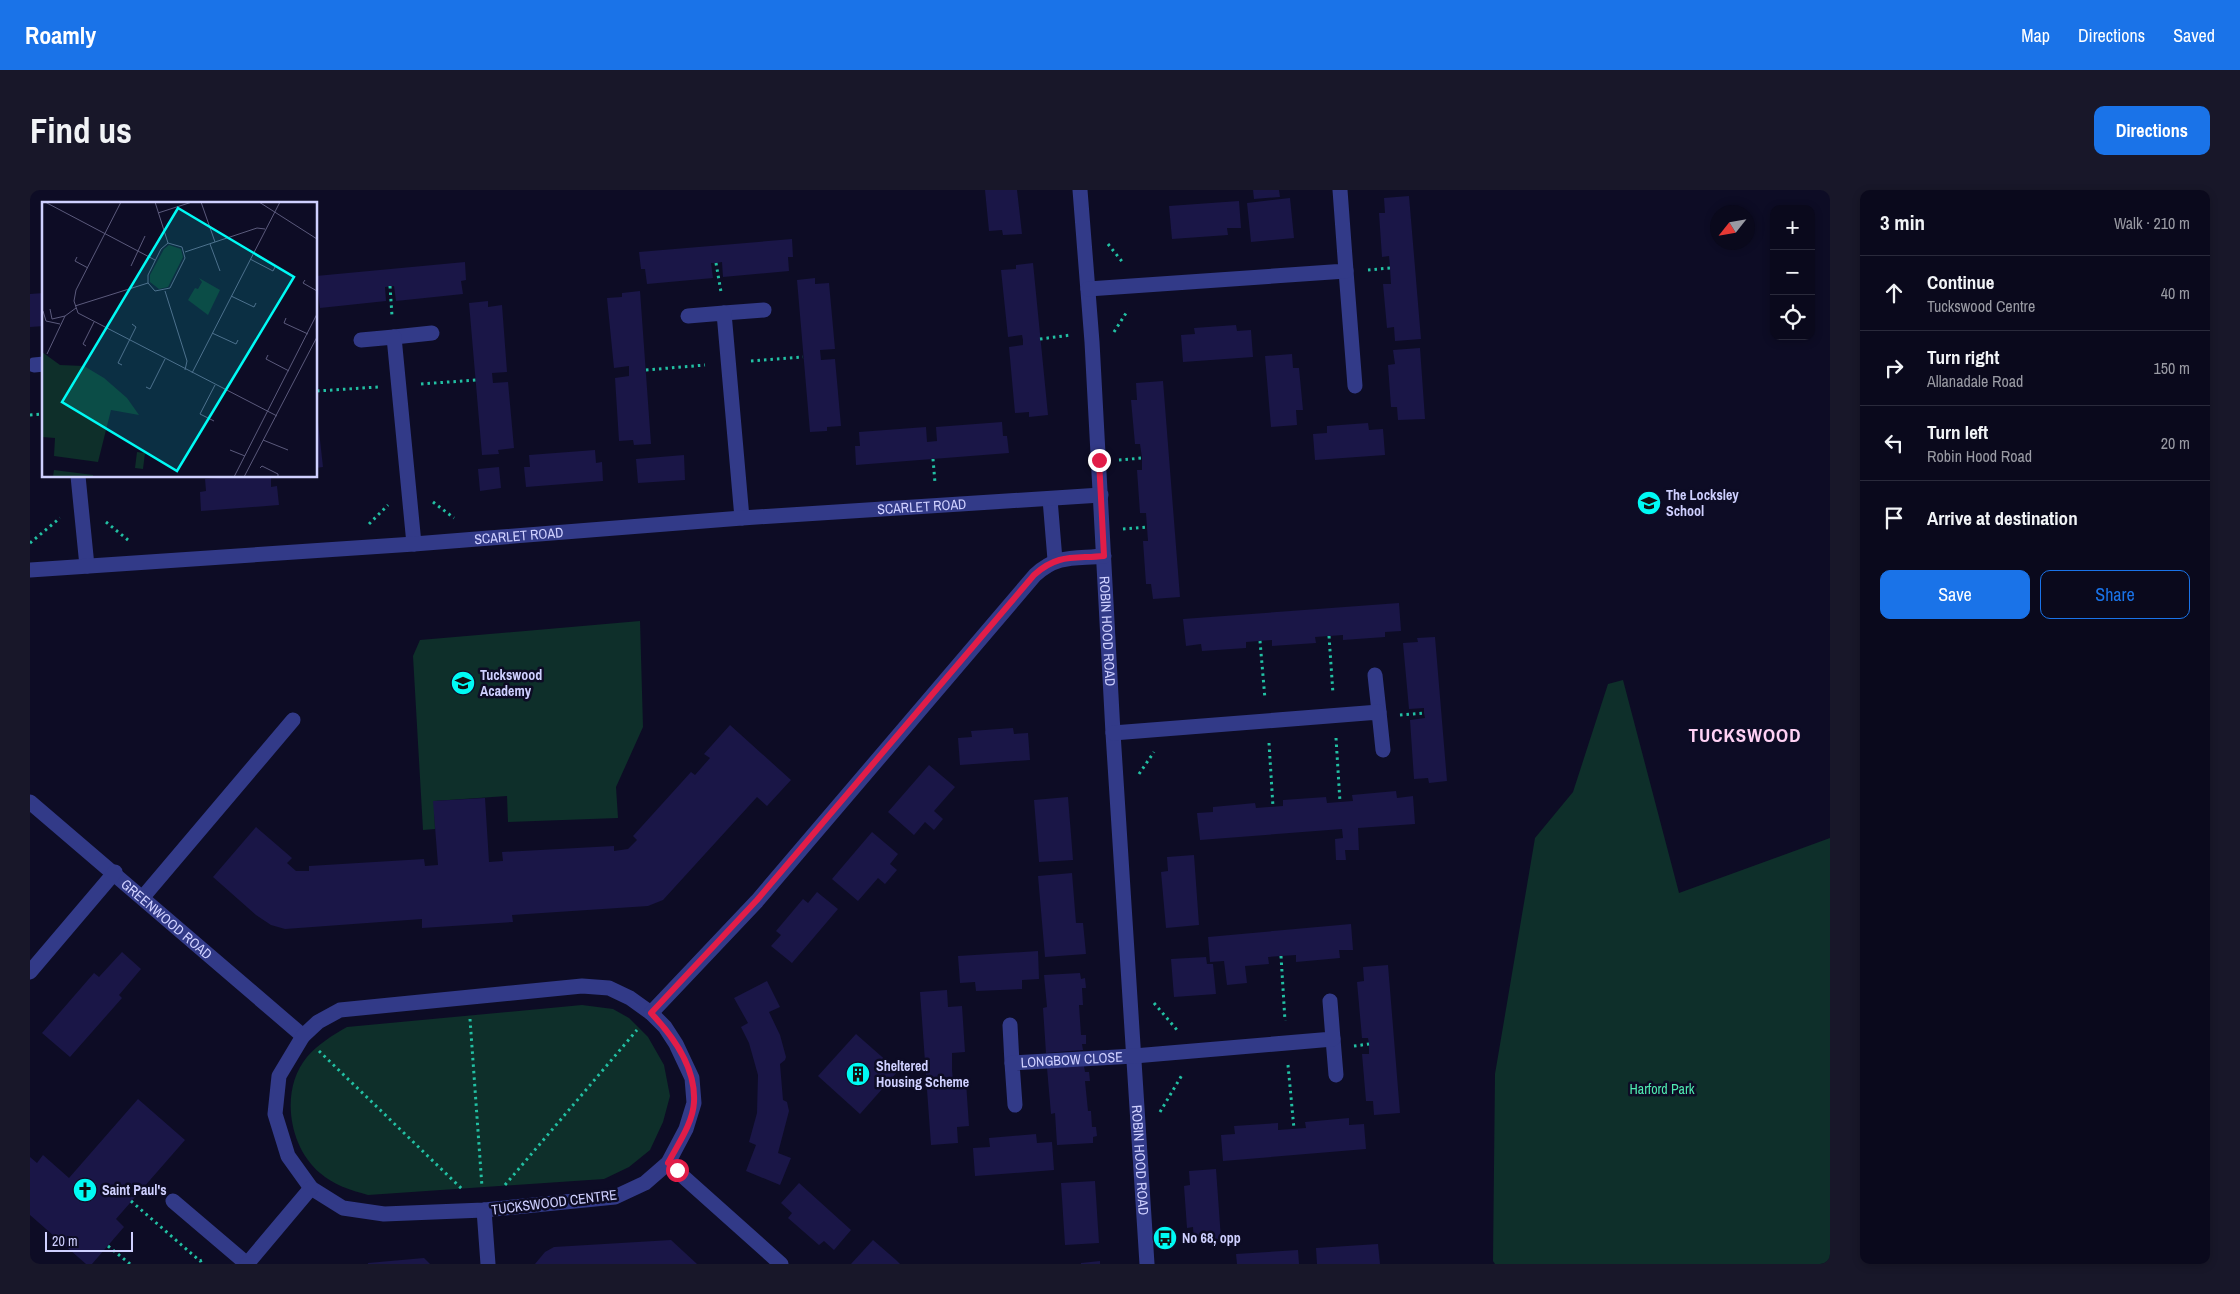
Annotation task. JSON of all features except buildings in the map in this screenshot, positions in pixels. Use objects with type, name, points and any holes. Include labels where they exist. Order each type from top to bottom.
[{"type":"street","name":"ROBIN HOOD ROAD","points":[[1080,190],[1091,333],[1116,785],[1147,1264]]},
{"type":"street","points":[[1340,190],[1355,386]]},
{"type":"street","points":[[1088,289],[1346,271]]},
{"type":"street","points":[[688,316],[764,310]]},
{"type":"street","points":[[724,313],[742,518]]},
{"type":"street","points":[[361,340],[432,332]]},
{"type":"street","points":[[394,337],[414,544]]},
{"type":"street","points":[[78,478],[87,566]]},
{"type":"street","name":"SCARLET ROAD","points":[[30,570],[414,544],[936,504],[1101,495]]},
{"type":"street","points":[[1050,499],[1055,560]]},
{"type":"street","points":[[651,1013],[757,900],[1034,575],[1045,565],[1055,560],[1104,556]]},
{"type":"street","points":[[1375,675],[1383,750]]},
{"type":"street","points":[[1113,733],[1379,712]]},
{"type":"street","points":[[143,897],[293,720]]},
{"type":"street","name":"GREENWOOD ROAD","points":[[30,802],[115,872],[303,1036]]},
{"type":"street","points":[[30,972],[115,872]]},
{"type":"street","name":"TUCKSWOOD CENTRE","points":[[582,986],[609,988],[630,998],[651,1013],[676,1044],[692,1078],[694,1102],[686,1129],[668,1163],[645,1183],[615,1196],[484,1210],[384,1214],[344,1208],[311,1188],[288,1156],[275,1114],[279,1076],[303,1036],[318,1022],[340,1010],[462,998],[582,986]]},
{"type":"street","points":[[1330,1001],[1336,1075]]},
{"type":"street","name":"LONGBOW CLOSE","points":[[1010,1025],[1015,1105]]},
{"type":"street","points":[[1134,1056],[1333,1039]]},
{"type":"street","name":"LONGBOW CLOSE","points":[[1012,1063],[1134,1056]]},
{"type":"street","points":[[668,1163],[782,1264]]},
{"type":"street","points":[[173,1201],[247,1264],[311,1188]]},
{"type":"street","points":[[484,1210],[488,1264]]},
{"type":"path","points":[[716,263],[724,313]]},
{"type":"path","points":[[390,286],[394,337]]},
{"type":"path","points":[[1040,339],[1091,333]]},
{"type":"path","points":[[933,459],[935,480]]},
{"type":"path","points":[[1116,785],[1133,783],[1158,748],[1157,730]]},
{"type":"path","points":[[462,998],[484,1210]]},
{"type":"path","points":[[484,1210],[651,1013]]},
{"type":"path","points":[[303,1036],[484,1210]]},
{"type":"path","points":[[108,1246],[130,1264]]},
{"type":"green space","points":[[640,621],[643,727],[616,787],[618,818],[508,822],[507,796],[434,801],[435,829],[423,830],[413,656],[420,640]]},
{"type":"green space","name":"Harford Park","points":[[1623,680],[1679,893],[1830,838],[1830,1264],[1495,1264],[1493,1261],[1495,1074],[1535,838],[1573,792],[1608,684]]},
{"type":"green space","points":[[582,1005],[613,1009],[629,1018],[648,1037],[664,1065],[670,1096],[663,1122],[650,1150],[629,1167],[604,1179],[368,1195],[342,1187],[325,1177],[309,1162],[301,1148],[291,1117],[293,1085],[298,1070],[316,1048],[347,1027]]},
{"type":"place","name":"The Locksley School","points":[[1649,503]]},
{"type":"place","name":"Tuckswood Academy","points":[[463,683]]},
{"type":"place","name":"Sheltered Housing Scheme","points":[[858,1074]]},
{"type":"place","name":"Saint Paul's","points":[[85,1190]]},
{"type":"place","name":"No 68, opp","points":[[1165,1238]]},
{"type":"district","name":"TUCKSWOOD","points":[[1745,735]]},
{"type":"route","points":[[677,1170],[668,1163],[686,1129],[694,1102],[692,1078],[676,1044],[651,1013],[757,900],[1034,575],[1045,565],[1055,560],[1104,556],[1099,460]]}]
